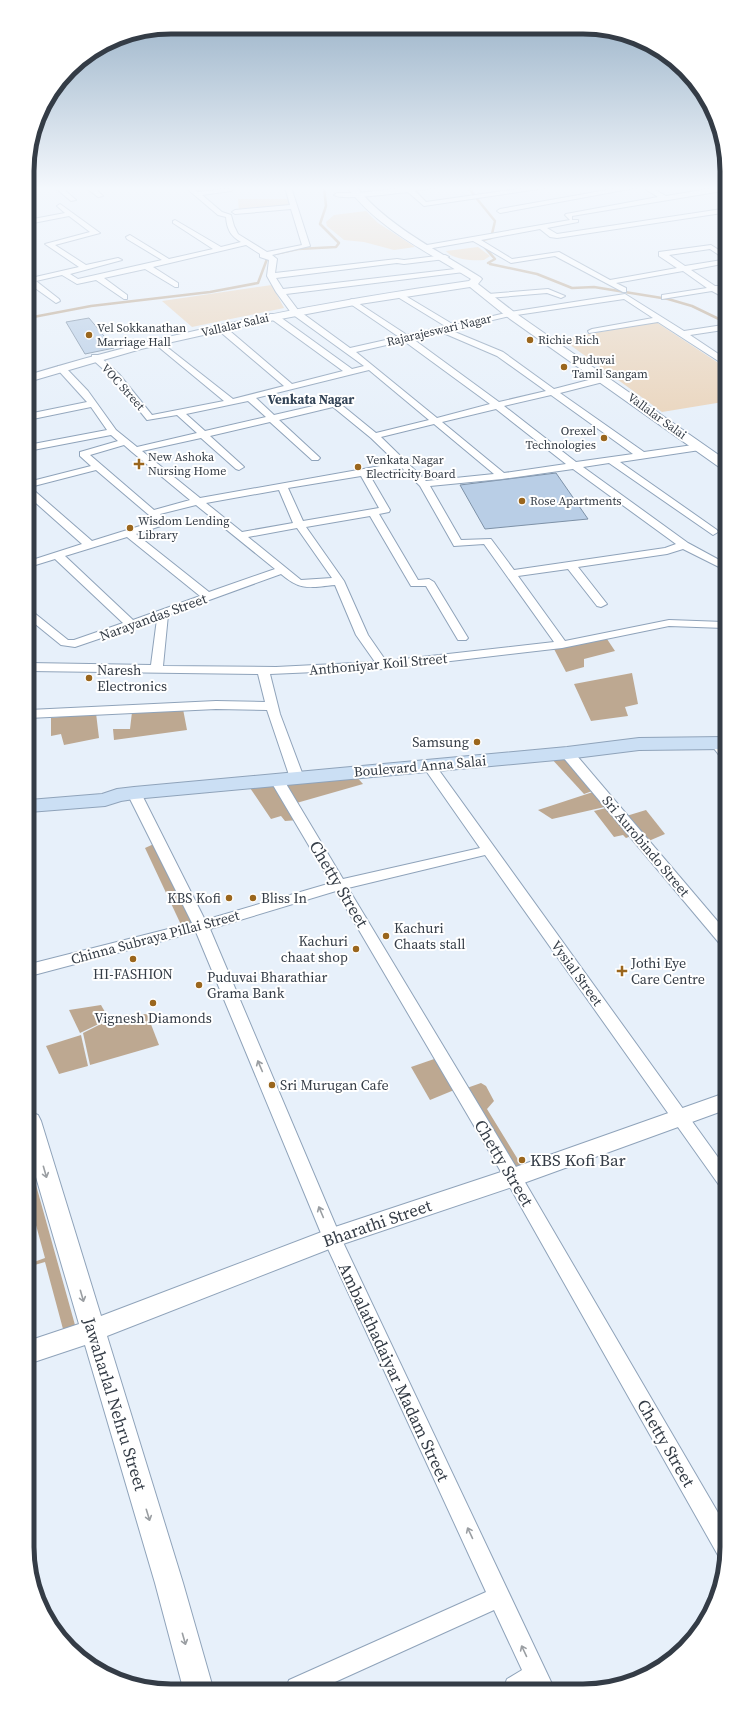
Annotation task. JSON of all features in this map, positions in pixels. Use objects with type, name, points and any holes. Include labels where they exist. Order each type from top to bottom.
[{"type":"main road","name":"Boulevard Anna Salai","points":[[34,806],[104,800],[126,794],[567,753],[639,744],[720,745]]},
{"type":"main road","name":"Boulevard Anna Salai","points":[[34,797],[103,792],[126,794]]},
{"type":"street","points":[[34,279],[88,267]]},
{"type":"street","points":[[64,273],[77,282],[141,267]]},
{"type":"street","points":[[148,267],[175,285]]},
{"type":"street","points":[[272,267],[271,276],[280,292],[295,312],[371,366],[502,476]]},
{"type":"street","points":[[271,276],[345,267]]},
{"type":"street","points":[[460,267],[477,279],[472,284]]},
{"type":"street","points":[[581,267],[610,282],[660,319],[720,359]]},
{"type":"street","points":[[610,282],[689,267]]},
{"type":"street","points":[[684,268],[720,293]]},
{"type":"street","points":[[280,292],[464,270]]},
{"type":"street","points":[[97,277],[124,297]]},
{"type":"street","points":[[34,284],[56,301]]},
{"type":"street","name":"Vallalar Salai","points":[[34,377],[95,357],[273,316],[399,294],[472,284],[510,314],[604,378],[720,462]]},
{"type":"street","points":[[665,296],[720,287]]},
{"type":"street","points":[[488,296],[548,290],[561,296]]},
{"type":"street","name":"Rajarajeswari Nagar","points":[[349,351],[510,314],[624,293]]},
{"type":"street","points":[[399,294],[452,327]]},
{"type":"street","points":[[352,302],[406,338],[497,405],[574,465],[684,545],[720,564]]},
{"type":"street","points":[[273,316],[350,372]]},
{"type":"street","points":[[592,331],[660,319]]},
{"type":"street","points":[[221,328],[290,387]]},
{"type":"street","points":[[682,334],[720,328]]},
{"type":"street","points":[[442,330],[500,354],[641,455]]},
{"type":"street","points":[[158,342],[231,402]]},
{"type":"street","name":"VOC Street","points":[[95,357],[116,376],[150,418],[179,412]]},
{"type":"street","points":[[179,412],[231,402],[371,366]]},
{"type":"street","points":[[61,368],[85,393],[113,432],[301,584],[339,581]]},
{"type":"street","points":[[374,436],[604,378]]},
{"type":"street","points":[[249,397],[315,458]]},
{"type":"street","points":[[34,416],[93,404]]},
{"type":"street","points":[[135,450],[335,404],[374,436],[424,484],[458,544],[487,541],[562,645]]},
{"type":"street","points":[[179,412],[202,435],[239,467]]},
{"type":"street","points":[[34,447],[113,432]]},
{"type":"street","points":[[34,562],[163,522],[83,454],[126,442]]},
{"type":"street","points":[[424,484],[502,476],[700,447]]},
{"type":"street","points":[[611,460],[663,495],[713,532]]},
{"type":"street","points":[[153,513],[199,501],[404,465]]},
{"type":"street","points":[[34,484],[98,467]]},
{"type":"street","points":[[241,535],[385,510],[364,473]]},
{"type":"street","points":[[282,486],[299,524],[339,581],[362,635],[382,666]]},
{"type":"street","points":[[34,495],[90,545]]},
{"type":"street","points":[[373,512],[415,584],[430,582],[462,638]]},
{"type":"street","points":[[129,532],[208,597]]},
{"type":"street","points":[[511,574],[667,552],[684,545]]},
{"type":"street","points":[[57,555],[131,624]]},
{"type":"street","points":[[571,566],[601,604]]},
{"type":"street","name":"Narayandas Street","points":[[34,618],[66,642],[71,644],[81,643],[163,612],[284,570]]},
{"type":"street","points":[[157,669],[163,612]]},
{"type":"street","name":"Anthoniyar Koil Street","points":[[34,667],[263,671],[382,666],[562,645],[669,623],[720,625]]},
{"type":"street","points":[[263,671],[297,778]]},
{"type":"street","points":[[34,714],[216,705],[273,706]]},
{"type":"street","name":"Sri Aurobindo Street","points":[[567,753],[720,934]]},
{"type":"street","name":"Vysial Street","points":[[428,765],[720,1172]]},
{"type":"street","name":"Chetty Street","points":[[277,780],[514,1177],[720,1536]]},
{"type":"street","name":"Ambalathadaiyar Madam Street","points":[[126,794],[202,926],[332,1238],[538,1681]]},
{"type":"street","name":"Chinna Subraya Pillai Street","points":[[34,969],[202,926],[339,885],[488,850]]},
{"type":"street","name":"Bharathi Street","points":[[34,1351],[92,1331],[332,1238],[514,1177],[720,1103]]},
{"type":"street","name":"Jawaharlal Nehru Street","points":[[34,1135],[169,1583],[197,1684]]},
{"type":"street","points":[[306,1684],[499,1597]]},
{"type":"street","points":[[524,1684],[538,1681]]},
{"type":"shaded area","points":[[272,285],[284,308],[192,327],[162,301]]},
{"type":"shaded area","points":[[656,322],[720,364],[720,402],[662,412],[562,339]]},
{"type":"shaded area","points":[[607,639],[615,651],[584,659],[584,667],[566,672],[554,649]]},
{"type":"shaded area","points":[[632,673],[638,704],[625,707],[628,716],[591,721],[574,684]]},
{"type":"shaded area","points":[[183,709],[187,730],[114,740],[113,729],[130,729],[132,712]]},
{"type":"shaded area","points":[[96,713],[99,738],[64,745],[61,734],[51,736],[51,718]]},
{"type":"shaded area","points":[[566,754],[595,790],[584,794],[550,757]]},
{"type":"shaded area","points":[[354,774],[363,784],[293,804],[278,780]]},
{"type":"shaded area","points":[[276,781],[299,820],[285,821],[281,816],[271,819],[248,785]]},
{"type":"shaded area","points":[[596,791],[609,806],[552,819],[538,810]]},
{"type":"shaded area","points":[[610,807],[634,835],[626,838],[623,835],[614,837],[594,811]]},
{"type":"shaded area","points":[[646,810],[665,834],[644,843],[623,817]]},
{"type":"shaded area","points":[[156,843],[198,924],[183,929],[145,848]]},
{"type":"shaded area","points":[[101,1005],[109,1019],[80,1033],[69,1010]]},
{"type":"shaded area","points":[[147,1014],[159,1045],[90,1065],[83,1033],[117,1016]]},
{"type":"shaded area","points":[[81,1035],[88,1066],[59,1074],[46,1046]]},
{"type":"shaded area","points":[[440,1057],[459,1088],[430,1100],[411,1067]]},
{"type":"shaded area","points":[[481,1083],[486,1086],[494,1101],[487,1109],[525,1171],[514,1176],[464,1089]]},
{"type":"shaded area","points":[[34,1178],[75,1325],[63,1329],[45,1262],[34,1265],[34,1262],[45,1258],[34,1218]]},
{"type":"building","name":"Vel Sokkanathan Marriage Hall","points":[[89,318],[114,348],[85,354],[66,322]]},
{"type":"building","name":"Rose Apartments","points":[[556,473],[588,519],[485,529],[460,485]]},
{"type":"waterway","points":[[34,317],[91,306],[210,292],[258,283],[264,267]]},
{"type":"waterway","points":[[505,267],[537,274],[572,288],[594,287],[668,299],[692,306],[720,320]]},
{"type":"place","name":"Vel Sokkanathan Marriage Hall","points":[[89,335]]},
{"type":"place","name":"Richie Rich","points":[[530,340]]},
{"type":"place","name":"Puduvai Tamil Sangam","points":[[564,367]]},
{"type":"place","name":"Orexel Technologies","points":[[604,438]]},
{"type":"place","name":"New Ashoka Nursing Home","points":[[139,464]]},
{"type":"place","name":"Venkata Nagar Electricity Board","points":[[358,467]]},
{"type":"place","name":"Rose Apartments","points":[[522,501]]},
{"type":"place","name":"Wisdom Lending Library","points":[[130,528]]},
{"type":"place","name":"Naresh Electronics","points":[[89,678]]},
{"type":"place","name":"Samsung","points":[[477,742]]},
{"type":"place","name":"KBS Kofi","points":[[229,898]]},
{"type":"place","name":"Bliss In","points":[[253,898]]},
{"type":"place","name":"Kachuri Chaats stall","points":[[386,936]]},
{"type":"place","name":"Kachuri chaat shop","points":[[356,949]]},
{"type":"place","name":"HI-FASHION","points":[[133,959]]},
{"type":"place","name":"Jothi Eye Care Centre","points":[[622,971]]},
{"type":"place","name":"Puduvai Bharathiar Grama Bank","points":[[199,985]]},
{"type":"place","name":"Vignesh Diamonds","points":[[153,1003]]},
{"type":"place","name":"Sri Murugan Cafe","points":[[272,1085]]},
{"type":"place","name":"KBS Kofi Bar","points":[[522,1160]]},
{"type":"district","name":"Venkata Nagar","points":[[311,399]]}]
